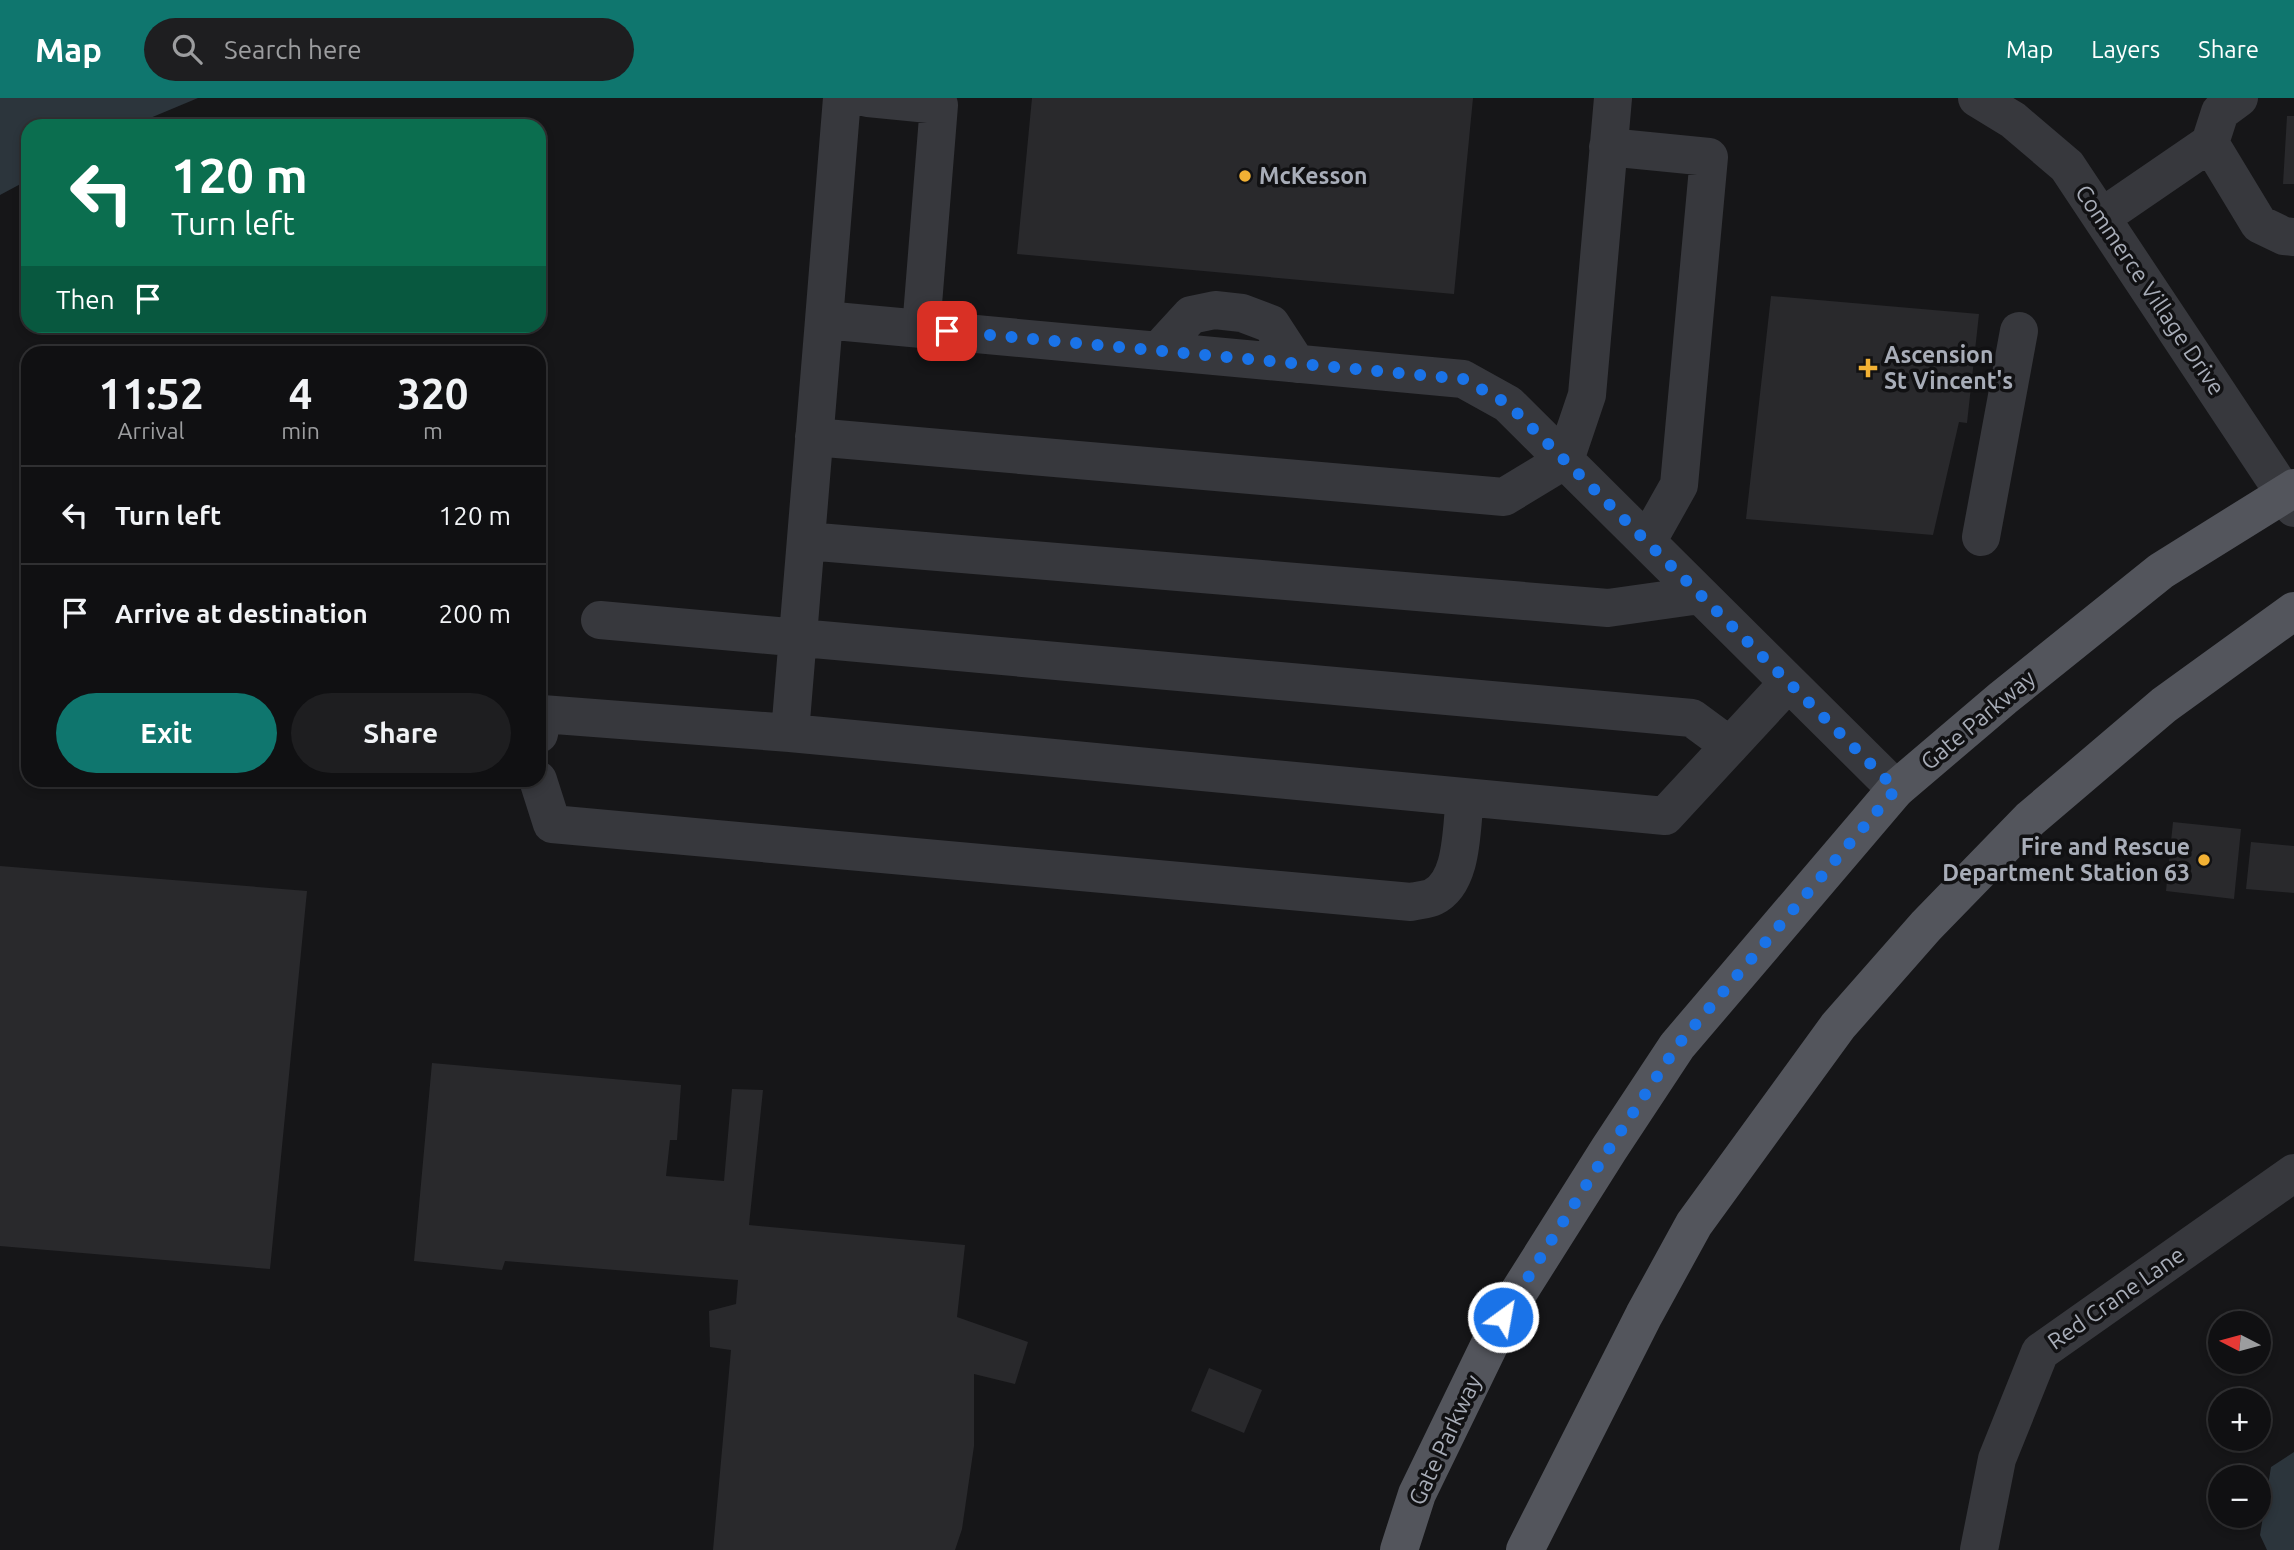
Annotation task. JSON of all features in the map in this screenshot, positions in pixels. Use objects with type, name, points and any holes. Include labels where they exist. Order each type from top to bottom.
[{"type":"main road","name":"Gate Parkway","points":[[1399,1550],[1417,1494],[1503,1317],[1677,1046],[1896,789],[2003,698],[2161,571],[2291,497]]},
{"type":"main road","points":[[1525,1550],[1693,1224],[1838,1026],[1926,926],[2030,819],[2164,705],[2294,611]]},
{"type":"street","points":[[790,733],[842,98]]},
{"type":"street","points":[[868,98],[939,105],[920,329]]},
{"type":"street","points":[[814,437],[1504,497],[1564,460],[1587,395],[1613,98]]},
{"type":"street","name":"Commerce Village Drive","points":[[1977,98],[2013,120],[2067,166],[2291,497]]},
{"type":"street","points":[[2102,217],[2210,143],[2220,112],[2239,98]]},
{"type":"street","points":[[2210,143],[2259,224],[2284,236],[2294,237]]},
{"type":"street","points":[[1608,147],[1709,157],[1679,485],[1647,542]]},
{"type":"street","points":[[824,320],[1463,379],[1508,404],[1896,789]]},
{"type":"street","points":[[1981,537],[2019,331]]},
{"type":"street","points":[[806,541],[1608,608],[1700,595]]},
{"type":"street","points":[[600,620],[1692,718],[1730,746]]},
{"type":"street","points":[[546,714],[790,733],[1665,816],[1788,683]]},
{"type":"street","points":[[540,787],[552,824],[1411,902],[1432,897],[1448,885],[1456,869],[1465,797]]},
{"type":"street","name":"Red Crane Lane","points":[[1979,1550],[1997,1459],[2040,1352],[2294,1173]]},
{"type":"shaded area","points":[[0,98],[198,98],[148,119],[21,119],[21,184],[0,195]]},
{"type":"shaded area","points":[[2294,1452],[2294,1550],[2267,1550],[2260,1535],[2261,1528],[2271,1528],[2271,1467]]},
{"type":"building","name":"McKesson","points":[[1032,98],[1473,98],[1454,294],[1017,254]]},
{"type":"building","points":[[2287,116],[2294,116],[2294,184],[2283,184]]},
{"type":"building","name":"Ascension St Vincent's","points":[[1771,296],[1979,314],[1967,423],[1959,422],[1933,535],[1746,519]]},
{"type":"building","name":"Fire and Rescue Department Station 63","points":[[2173,822],[2241,829],[2234,899],[2166,891]]},
{"type":"building","name":"Fire and Rescue Department Station 63","points":[[2251,842],[2294,846],[2294,893],[2246,889]]},
{"type":"building","points":[[0,866],[307,891],[270,1269],[0,1246]]},
{"type":"building","points":[[432,1063],[681,1085],[677,1140],[670,1140],[666,1176],[724,1181],[732,1089],[763,1090],[749,1225],[965,1245],[957,1317],[1028,1342],[1015,1384],[974,1374],[974,1446],[962,1529],[955,1550],[713,1550],[731,1350],[710,1347],[709,1311],[736,1304],[738,1280],[505,1261],[502,1270],[414,1261]]},
{"type":"building","points":[[1209,1368],[1262,1390],[1244,1433],[1191,1411]]},
{"type":"place","name":"McKesson","points":[[1245,176]]},
{"type":"place","name":"Ascension St Vincent's","points":[[1868,368]]},
{"type":"place","name":"Fire and Rescue Department Station 63","points":[[2204,860]]},
{"type":"route","points":[[947,331],[1463,379],[1508,404],[1896,789],[1677,1046],[1503,1317]]}]
